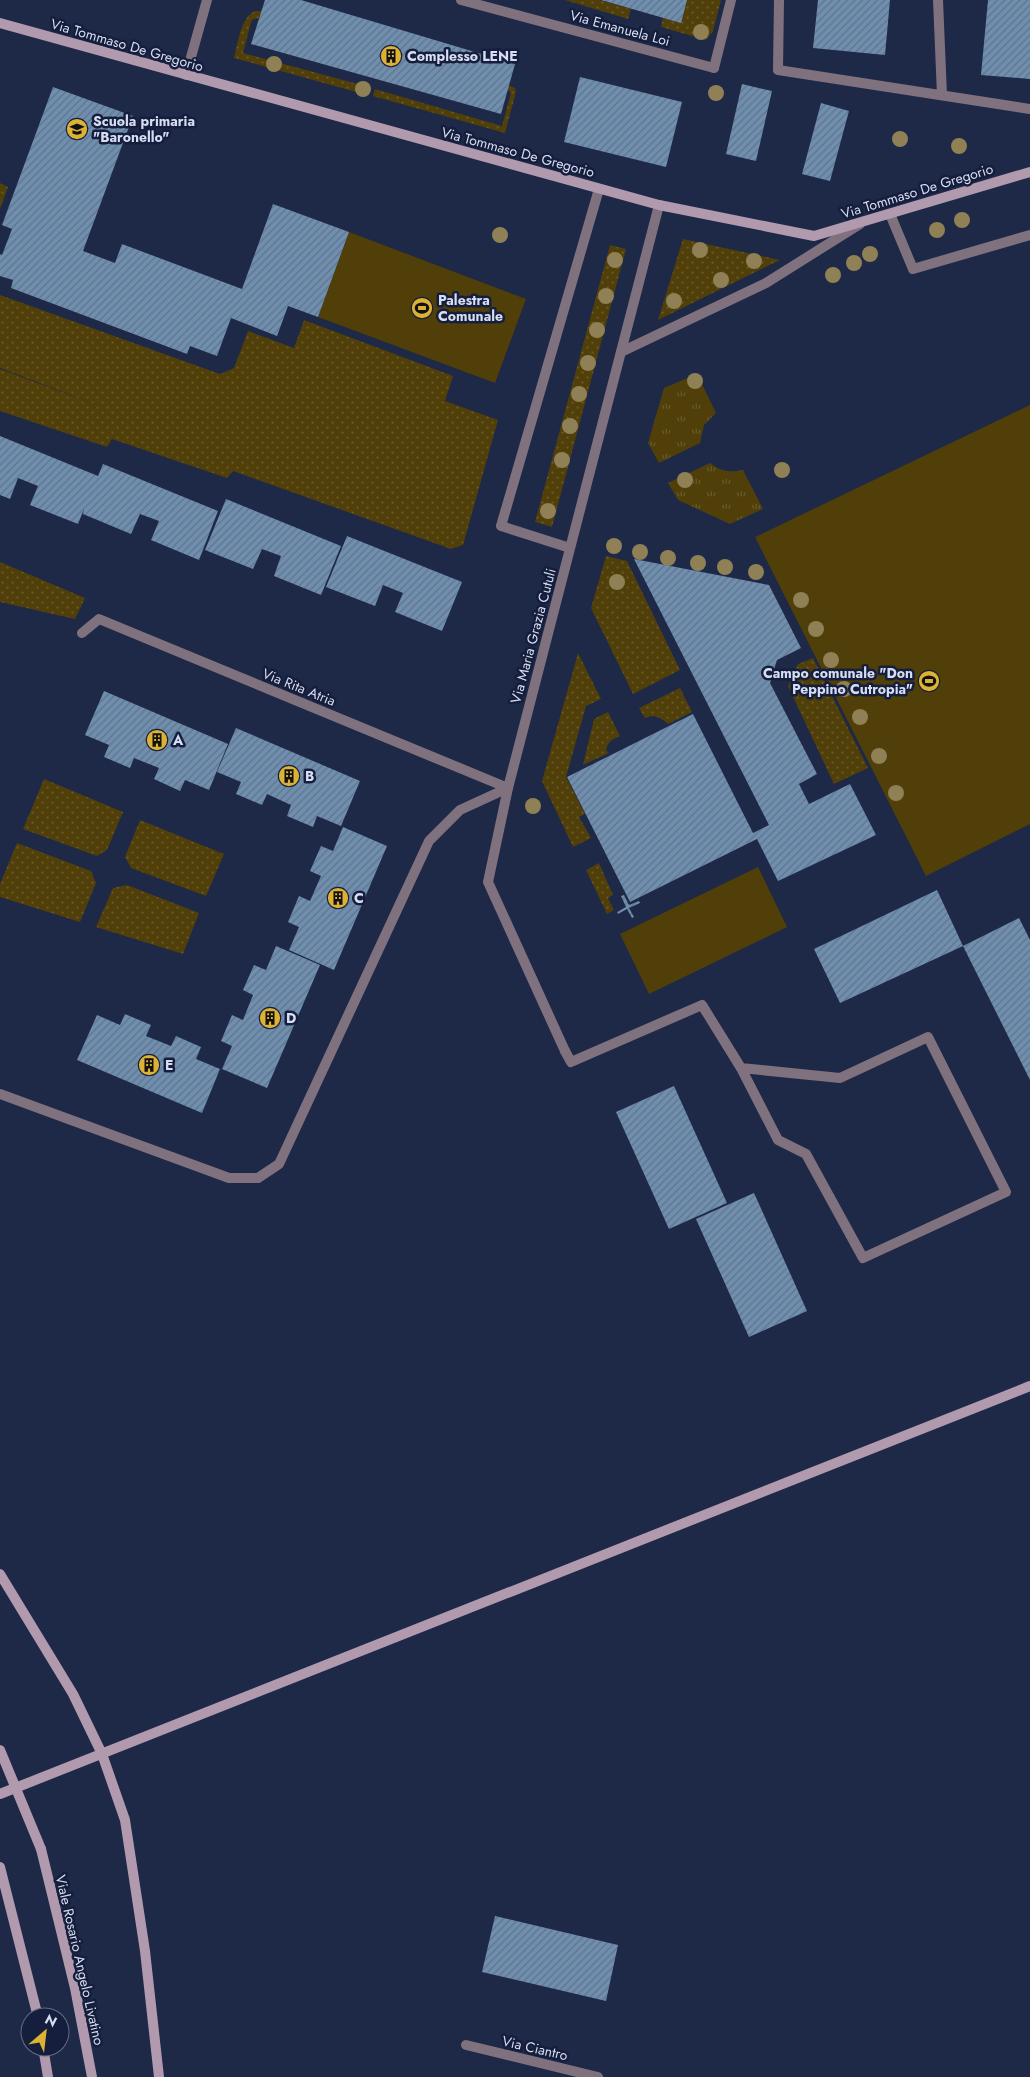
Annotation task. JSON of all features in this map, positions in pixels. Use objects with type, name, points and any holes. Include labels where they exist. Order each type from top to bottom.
[{"type":"street","points":[[186,75],[207,0]]},
{"type":"street","name":"Via Emanuela Loi","points":[[461,0],[714,68],[731,0]]},
{"type":"street","points":[[779,0],[778,70],[1030,109]]},
{"type":"street","points":[[938,0],[942,95]]},
{"type":"street","name":"Via Tommaso De Gregorio","points":[[0,23],[659,205],[814,236],[1030,172]]},
{"type":"street","points":[[570,548],[501,526],[599,189]]},
{"type":"street","name":"Via Maria Grazia Cutuli","points":[[659,205],[508,788],[488,882],[571,1062],[702,1005],[740,1068]]},
{"type":"street","points":[[890,214],[913,269],[1030,235]]},
{"type":"street","points":[[621,352],[766,283],[863,222]]},
{"type":"street","name":"Via Rita Atria","points":[[82,632],[99,619],[508,788]]},
{"type":"street","points":[[0,1094],[229,1178],[258,1178],[279,1164],[429,841],[460,810],[508,788]]},
{"type":"street","points":[[928,1037],[1006,1192],[863,1258],[806,1154],[778,1140],[740,1068],[840,1078],[928,1037]]},
{"type":"street","points":[[0,1794],[1030,1386]]},
{"type":"street","points":[[0,1574],[73,1694],[102,1754],[125,1820],[145,1951],[159,2077]]},
{"type":"street","name":"Viale Rosario Angelo Livatino","points":[[0,1750],[41,1849],[75,1988],[92,2077]]},
{"type":"street","points":[[0,1868],[35,2007]]},
{"type":"street","name":"Via Ciantro","points":[[466,2045],[598,2077]]},
{"type":"street","points":[[45,2057],[48,2077]]},
{"type":"green space","points":[[565,0],[599,0],[631,9],[628,19]]},
{"type":"green space","points":[[687,0],[721,0],[713,31],[706,40],[661,27],[663,18]]},
{"type":"green space","points":[[255,11],[262,11],[259,18],[253,19],[251,22],[243,53],[369,87],[367,95],[234,58],[243,25],[250,14]]},
{"type":"green space","points":[[508,85],[515,88],[516,92],[505,133],[373,96],[375,89],[502,126],[511,93],[507,89]]},
{"type":"green space","points":[[0,183],[8,187],[0,209]]},
{"type":"green space","name":"Palestra Comunale","points":[[349,232],[526,299],[495,383],[318,317]]},
{"type":"green space","points":[[683,239],[780,260],[658,320]]},
{"type":"green space","points":[[610,245],[626,249],[552,527],[535,522]]},
{"type":"green space","points":[[0,295],[220,374],[234,368],[248,331],[294,348],[304,320],[453,376],[445,401],[498,420],[463,545],[451,549],[233,471],[227,478],[112,439],[107,447],[0,411],[0,369],[108,409],[0,368]]},
{"type":"green space","points":[[697,374],[716,413],[704,425],[700,443],[659,463],[648,443],[664,388]]},
{"type":"green space","name":"Campo comunale \"Don Peppino Cutropia\"","points":[[1030,405],[1030,824],[926,876],[755,537]]},
{"type":"green space","points":[[710,463],[725,471],[743,470],[763,509],[730,524],[678,500],[668,483]]},
{"type":"green space","points":[[606,556],[627,561],[680,670],[633,694],[591,608]]},
{"type":"green space","points":[[0,562],[85,598],[75,619],[0,602]]},
{"type":"green space","points":[[578,653],[601,699],[586,706],[566,777],[585,814],[579,817],[591,838],[573,847],[542,781]]},
{"type":"green space","points":[[813,658],[868,768],[834,784],[788,686],[798,664]]},
{"type":"green space","points":[[680,688],[692,712],[668,724],[657,717],[645,718],[639,708]]},
{"type":"green space","points":[[608,712],[620,736],[609,743],[606,750],[609,753],[583,765],[594,719]]},
{"type":"green space","points":[[44,779],[123,812],[107,850],[97,856],[23,829]]},
{"type":"green space","points":[[140,820],[224,854],[206,896],[131,868],[125,857]]},
{"type":"green space","points":[[17,843],[91,871],[96,883],[80,922],[0,897],[0,884]]},
{"type":"green space","points":[[599,863],[613,895],[608,898],[614,910],[607,914],[586,870]]},
{"type":"green space","points":[[758,867],[787,927],[649,994],[620,934]]},
{"type":"green space","points":[[127,885],[199,913],[183,954],[96,927],[113,888]]},
{"type":"building","name":"Complesso LENE","points":[[265,0],[301,0],[515,64],[501,114],[251,44]]},
{"type":"building","points":[[601,0],[687,0],[681,23]]},
{"type":"building","points":[[818,0],[890,0],[885,55],[813,48]]},
{"type":"building","points":[[988,0],[1030,0],[1030,79],[981,75]]},
{"type":"building","points":[[580,77],[682,102],[666,167],[564,142]]},
{"type":"building","points":[[742,84],[772,91],[756,161],[726,154]]},
{"type":"building","points":[[53,87],[133,116],[83,251],[115,263],[122,244],[242,289],[273,204],[349,232],[318,317],[288,306],[277,336],[231,318],[217,356],[190,346],[187,354],[11,288],[13,280],[0,276],[0,254],[2,255],[12,229],[2,225]]},
{"type":"building","points":[[821,103],[849,111],[830,181],[802,174]]},
{"type":"building","points":[[0,436],[98,476],[103,464],[218,511],[199,560],[151,540],[159,521],[140,514],[131,534],[83,514],[84,509],[78,524],[30,505],[38,486],[18,478],[10,499],[0,495]]},
{"type":"building","points":[[226,499],[341,546],[321,595],[274,576],[281,556],[262,549],[253,569],[205,550]]},
{"type":"building","points":[[347,536],[462,582],[442,631],[395,612],[403,593],[383,585],[375,606],[326,587]]},
{"type":"building","points":[[634,559],[769,585],[801,648],[777,660],[770,683],[817,774],[799,784],[809,804],[850,784],[876,835],[778,881],[757,839],[630,902],[567,777],[693,714],[753,833],[769,825]]},
{"type":"building","name":"A","points":[[104,691],[228,744],[209,790],[185,780],[180,791],[154,779],[159,768],[134,758],[130,768],[104,757],[109,745],[85,735]]},
{"type":"building","name":"B","points":[[236,728],[360,781],[341,826],[317,816],[313,827],[287,816],[291,805],[267,794],[262,805],[236,794],[241,782],[217,772]]},
{"type":"building","name":"C","points":[[343,827],[387,846],[334,970],[289,950],[299,927],[288,922],[299,896],[310,901],[321,876],[310,871],[321,846],[333,851]]},
{"type":"building","points":[[937,890],[963,946],[840,1003],[814,949]]},
{"type":"building","points":[[624,895],[629,905],[639,901],[640,903],[629,908],[634,917],[632,918],[627,909],[618,914],[617,912],[626,907],[621,896]]},
{"type":"building","points":[[1019,918],[1030,940],[1030,1080],[963,946]]},
{"type":"building","name":"D","points":[[276,946],[320,965],[267,1088],[222,1069],[232,1046],[221,1041],[232,1015],[243,1020],[253,995],[243,990],[254,965],[266,970]]},
{"type":"building","name":"E","points":[[125,1014],[151,1025],[146,1036],[171,1046],[176,1036],[201,1047],[196,1059],[220,1069],[202,1113],[77,1060],[97,1015],[120,1025]]},
{"type":"building","points":[[674,1086],[727,1203],[669,1229],[616,1112]]},
{"type":"building","points":[[754,1193],[807,1311],[749,1337],[696,1219]]},
{"type":"building","points":[[495,1916],[618,1945],[606,2001],[482,1972]]},
{"type":"place","name":"Complesso LENE","points":[[391,56]]},
{"type":"place","name":"Scuola primaria \"Baronello\"","points":[[77,129]]},
{"type":"place","name":"Palestra Comunale","points":[[422,308]]},
{"type":"place","name":"Campo comunale \"Don Peppino Cutropia\"","points":[[929,681]]},
{"type":"place","name":"A","points":[[157,740]]},
{"type":"place","name":"B","points":[[289,776]]},
{"type":"place","name":"C","points":[[338,898]]},
{"type":"place","name":"D","points":[[270,1018]]},
{"type":"place","name":"E","points":[[149,1065]]}]
